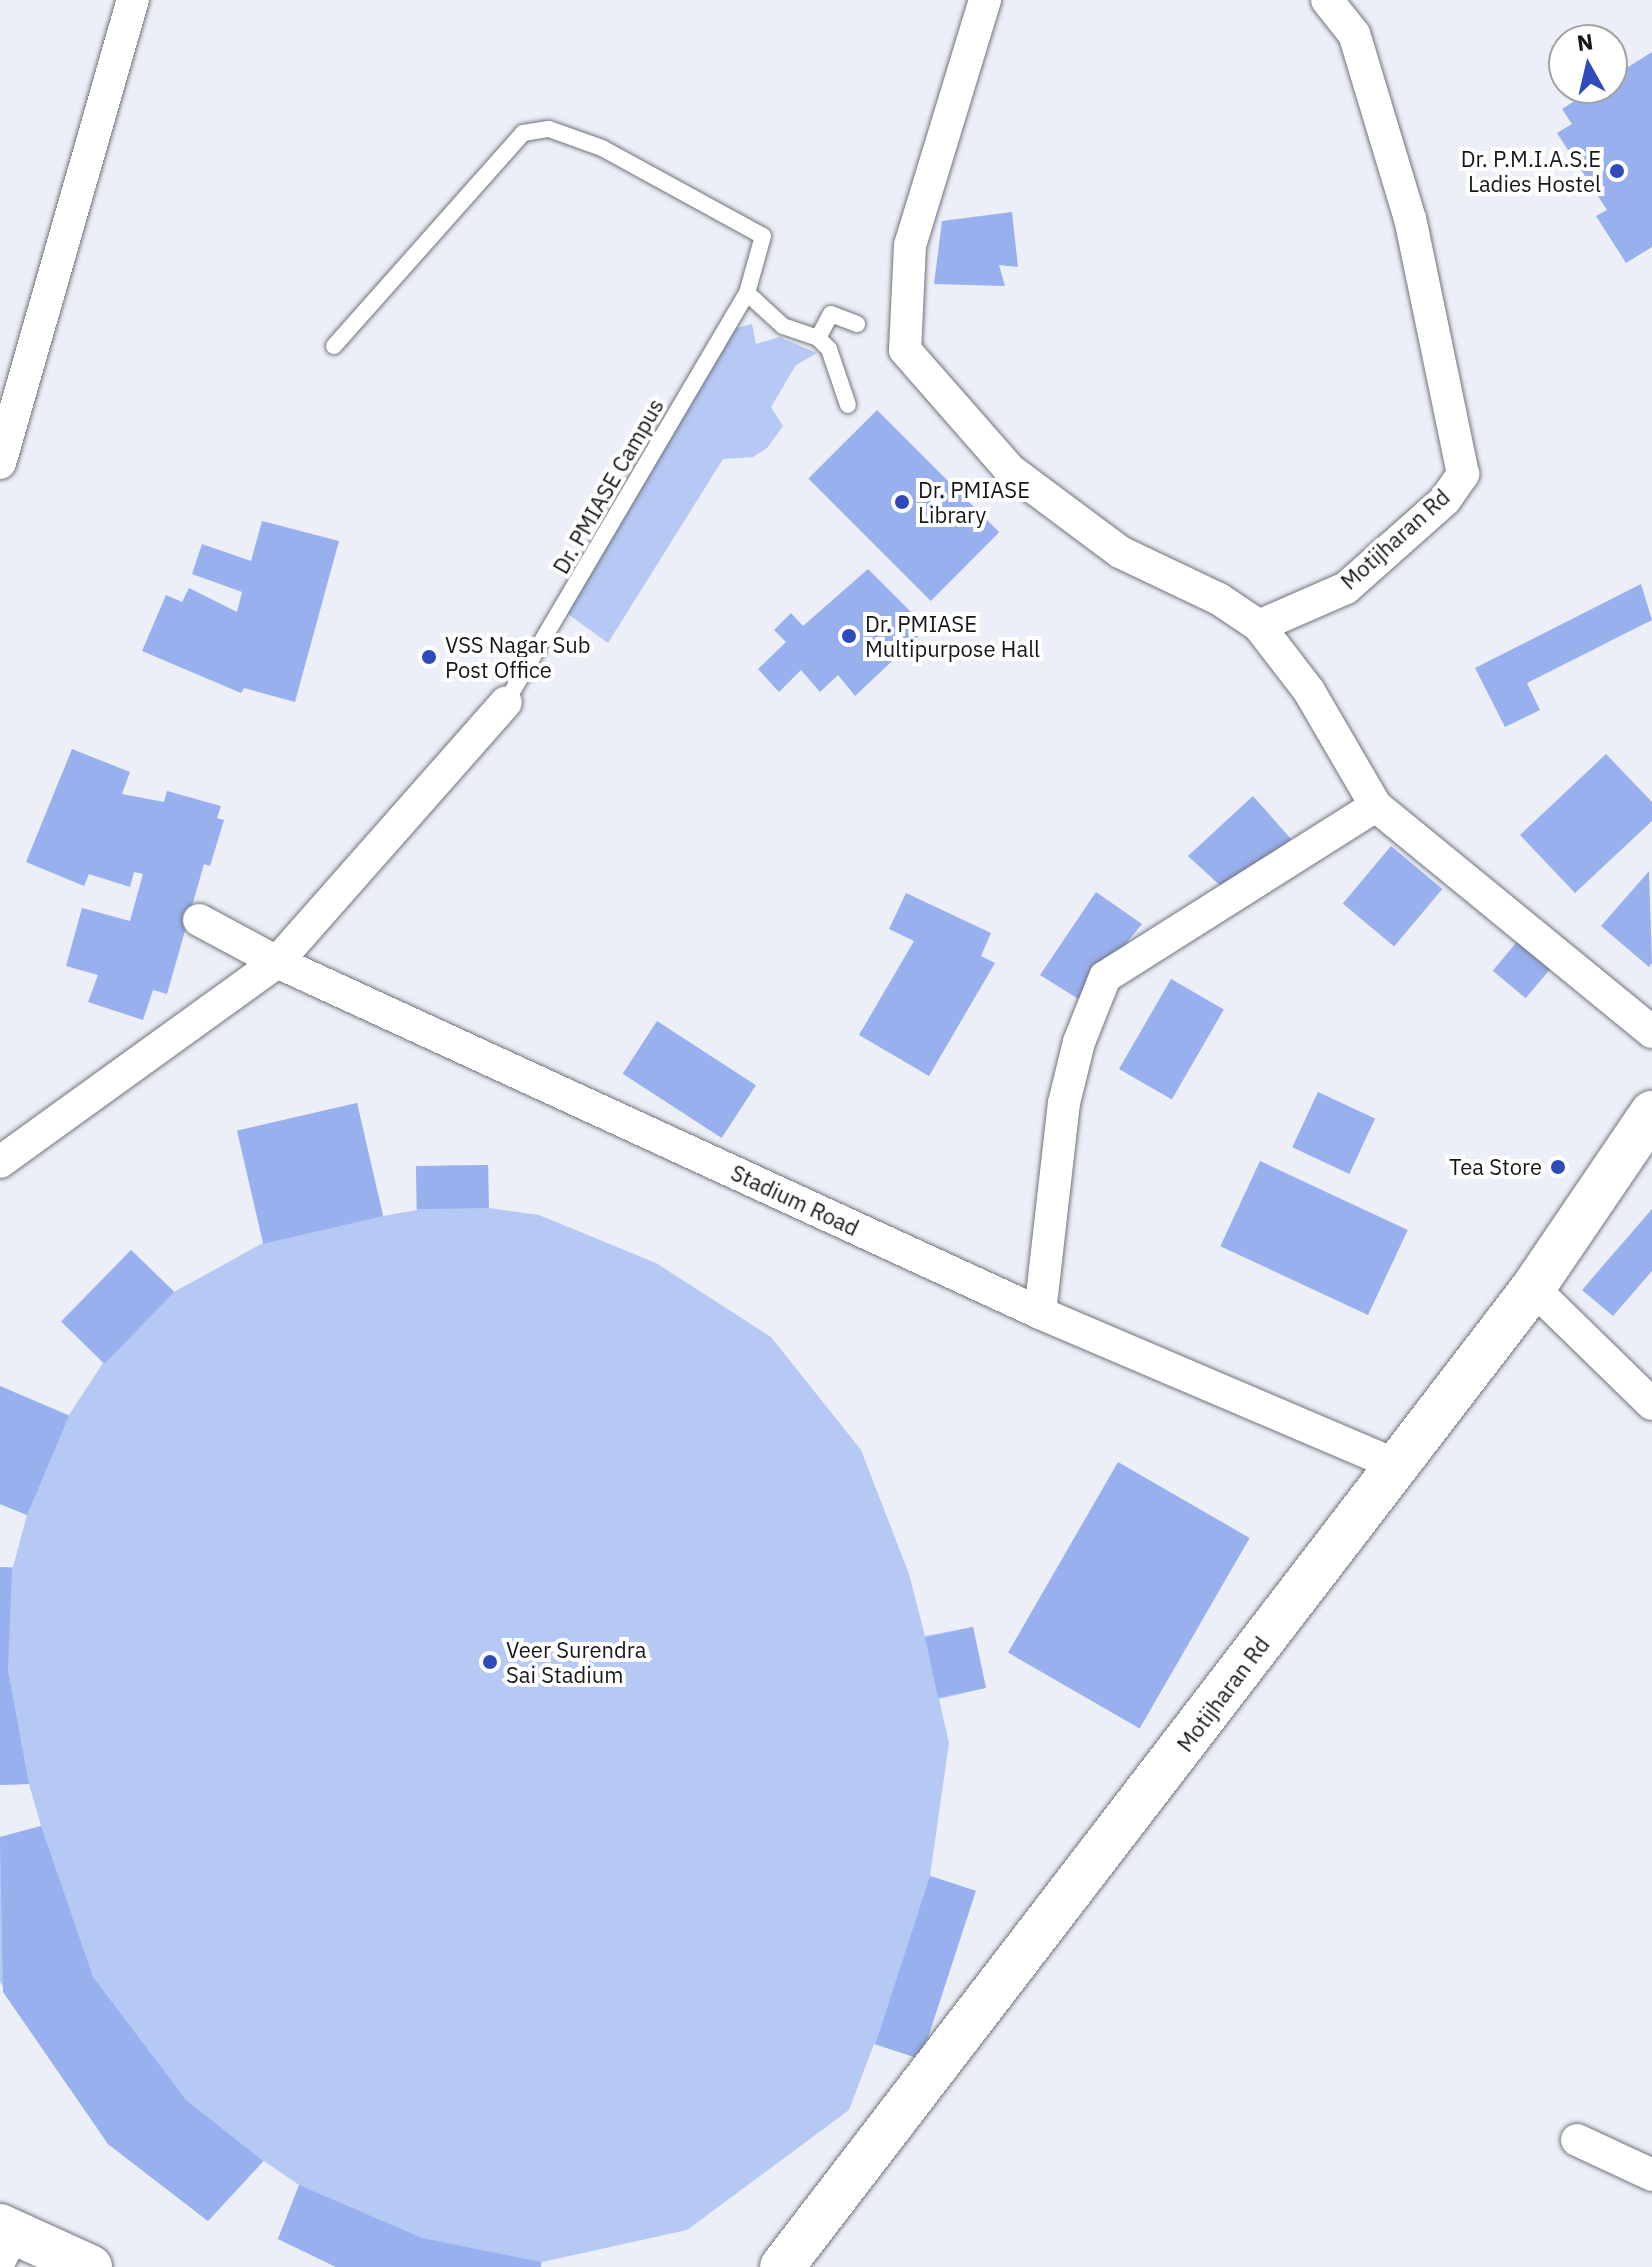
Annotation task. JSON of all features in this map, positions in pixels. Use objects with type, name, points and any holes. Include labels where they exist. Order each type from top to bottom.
[{"type":"main road","name":"Motijharan Rd","points":[[792,2264],[1533,1288],[1652,1113]]},
{"type":"main road","points":[[5,2239],[90,2267]]},
{"type":"street","points":[[0,463],[133,0]]},
{"type":"street","points":[[985,0],[910,245],[905,350],[1010,470],[1120,552],[1219,599],[1259,626],[1309,691],[1376,806],[1652,1032]]},
{"type":"street","name":"Motijharan Rd","points":[[1259,626],[1346,588],[1445,500],[1463,474],[1410,219],[1354,34],[1327,0]]},
{"type":"street","points":[[0,1162],[277,962],[506,702]]},
{"type":"street","points":[[1040,1313],[1064,1103],[1079,1042],[1105,977],[1376,806]]},
{"type":"street","name":"Stadium Road","points":[[199,920],[277,962],[1040,1313],[1398,1466]]},
{"type":"street","points":[[1533,1288],[1652,1404]]},
{"type":"street","points":[[1577,2140],[1652,2175]]},
{"type":"lane","name":"Dr. PMIASE Campus","points":[[334,346],[523,133],[549,129],[602,148],[763,236],[747,293],[506,702]]},
{"type":"lane","points":[[747,293],[783,326],[818,338],[829,349],[848,405]]},
{"type":"lane","points":[[818,338],[831,314],[857,324]]},
{"type":"shaded area","points":[[752,324],[756,344],[779,337],[817,353],[796,365],[771,407],[783,426],[767,448],[753,457],[723,459],[608,643],[561,609],[725,331]]},
{"type":"shaded area","name":"Veer Surendra Sai Stadium","points":[[357,1103],[383,1216],[417,1210],[416,1166],[488,1165],[489,1208],[539,1215],[656,1263],[771,1337],[861,1450],[909,1574],[925,1636],[973,1627],[986,1688],[939,1699],[949,1743],[930,1876],[976,1891],[921,2059],[874,2044],[849,2110],[687,2230],[542,2262],[541,2267],[336,2267],[278,2239],[299,2185],[264,2161],[208,2221],[108,2144],[0,1982],[0,1837],[41,1826],[29,1784],[0,1785],[0,1567],[13,1567],[27,1515],[0,1504],[0,1386],[69,1415],[103,1363],[61,1321],[131,1250],[174,1292],[263,1243],[237,1131]]},
{"type":"building","name":"Dr. P.M.I.A.S.E Ladies Hostel","points":[[1652,52],[1652,247],[1626,263],[1596,216],[1607,210],[1557,133],[1572,124],[1562,109],[1570,104],[1628,104],[1628,67]]},
{"type":"building","points":[[1012,212],[1018,267],[999,265],[1005,286],[934,284],[942,221]]},
{"type":"building","name":"Dr. PMIASE Library","points":[[877,410],[999,532],[931,601],[808,479]]},
{"type":"building","points":[[262,521],[339,541],[295,702],[244,688],[241,693],[142,651],[166,595],[182,602],[189,588],[237,612],[242,592],[192,574],[202,544],[251,561]]},
{"type":"building","name":"Dr. PMIASE Multipurpose Hall","points":[[868,569],[927,628],[855,696],[838,675],[820,692],[801,670],[779,692],[758,669],[786,642],[774,630],[791,613],[803,626]]},
{"type":"building","points":[[1641,584],[1652,620],[1527,683],[1540,710],[1505,727],[1475,668]]},
{"type":"building","points":[[72,749],[130,772],[122,794],[164,802],[167,791],[221,806],[217,818],[224,820],[210,866],[204,864],[167,994],[153,990],[143,1020],[88,1002],[98,975],[66,966],[82,908],[130,921],[143,874],[134,872],[130,887],[89,874],[84,886],[26,862]]},
{"type":"building","points":[[1606,754],[1652,802],[1652,821],[1575,893],[1520,835]]},
{"type":"building","points":[[1253,796],[1291,839],[1225,890],[1188,856]]},
{"type":"building","points":[[1391,846],[1442,889],[1394,947],[1343,903]]},
{"type":"building","points":[[1649,871],[1652,963],[1649,967],[1601,926]]},
{"type":"building","points":[[1096,892],[1142,924],[1080,1000],[1040,975]]},
{"type":"building","points":[[906,893],[991,933],[981,956],[995,963],[929,1076],[859,1035],[914,941],[889,929]]},
{"type":"building","points":[[1521,937],[1554,965],[1526,998],[1493,971]]},
{"type":"building","points":[[1171,979],[1224,1010],[1172,1100],[1119,1069]]},
{"type":"building","points":[[657,1021],[756,1085],[722,1138],[623,1074]]},
{"type":"building","points":[[1318,1092],[1375,1119],[1349,1174],[1292,1147]]},
{"type":"building","points":[[357,1103],[383,1216],[263,1244],[237,1131]]},
{"type":"building","points":[[1260,1161],[1408,1230],[1368,1315],[1220,1246]]},
{"type":"building","points":[[488,1165],[489,1208],[417,1209],[416,1166]]},
{"type":"building","points":[[1652,1209],[1652,1271],[1613,1316],[1582,1290]]},
{"type":"building","points":[[131,1250],[174,1292],[105,1364],[62,1322]]},
{"type":"building","points":[[0,1386],[69,1416],[27,1515],[0,1504]]},
{"type":"building","points":[[1118,1462],[1250,1538],[1140,1729],[1008,1653]]},
{"type":"building","points":[[0,1567],[12,1568],[8,1670],[29,1784],[0,1785]]},
{"type":"building","points":[[973,1627],[986,1688],[938,1698],[925,1637]]},
{"type":"building","points":[[41,1826],[93,1977],[186,2100],[263,2161],[208,2221],[108,2144],[3,1992],[0,1837]]},
{"type":"building","points":[[930,1876],[976,1891],[921,2059],[875,2044]]},
{"type":"building","points":[[299,2185],[422,2238],[541,2262],[541,2267],[336,2267],[278,2239]]},
{"type":"place","name":"Dr. P.M.I.A.S.E Ladies Hostel","points":[[1617,171]]},
{"type":"place","name":"Dr. PMIASE Library","points":[[902,502]]},
{"type":"place","name":"Dr. PMIASE Multipurpose Hall","points":[[849,636]]},
{"type":"place","name":"VSS Nagar Sub Post Office","points":[[429,657]]},
{"type":"place","name":"Tea Store","points":[[1558,1167]]},
{"type":"place","name":"Veer Surendra Sai Stadium","points":[[490,1662]]}]
